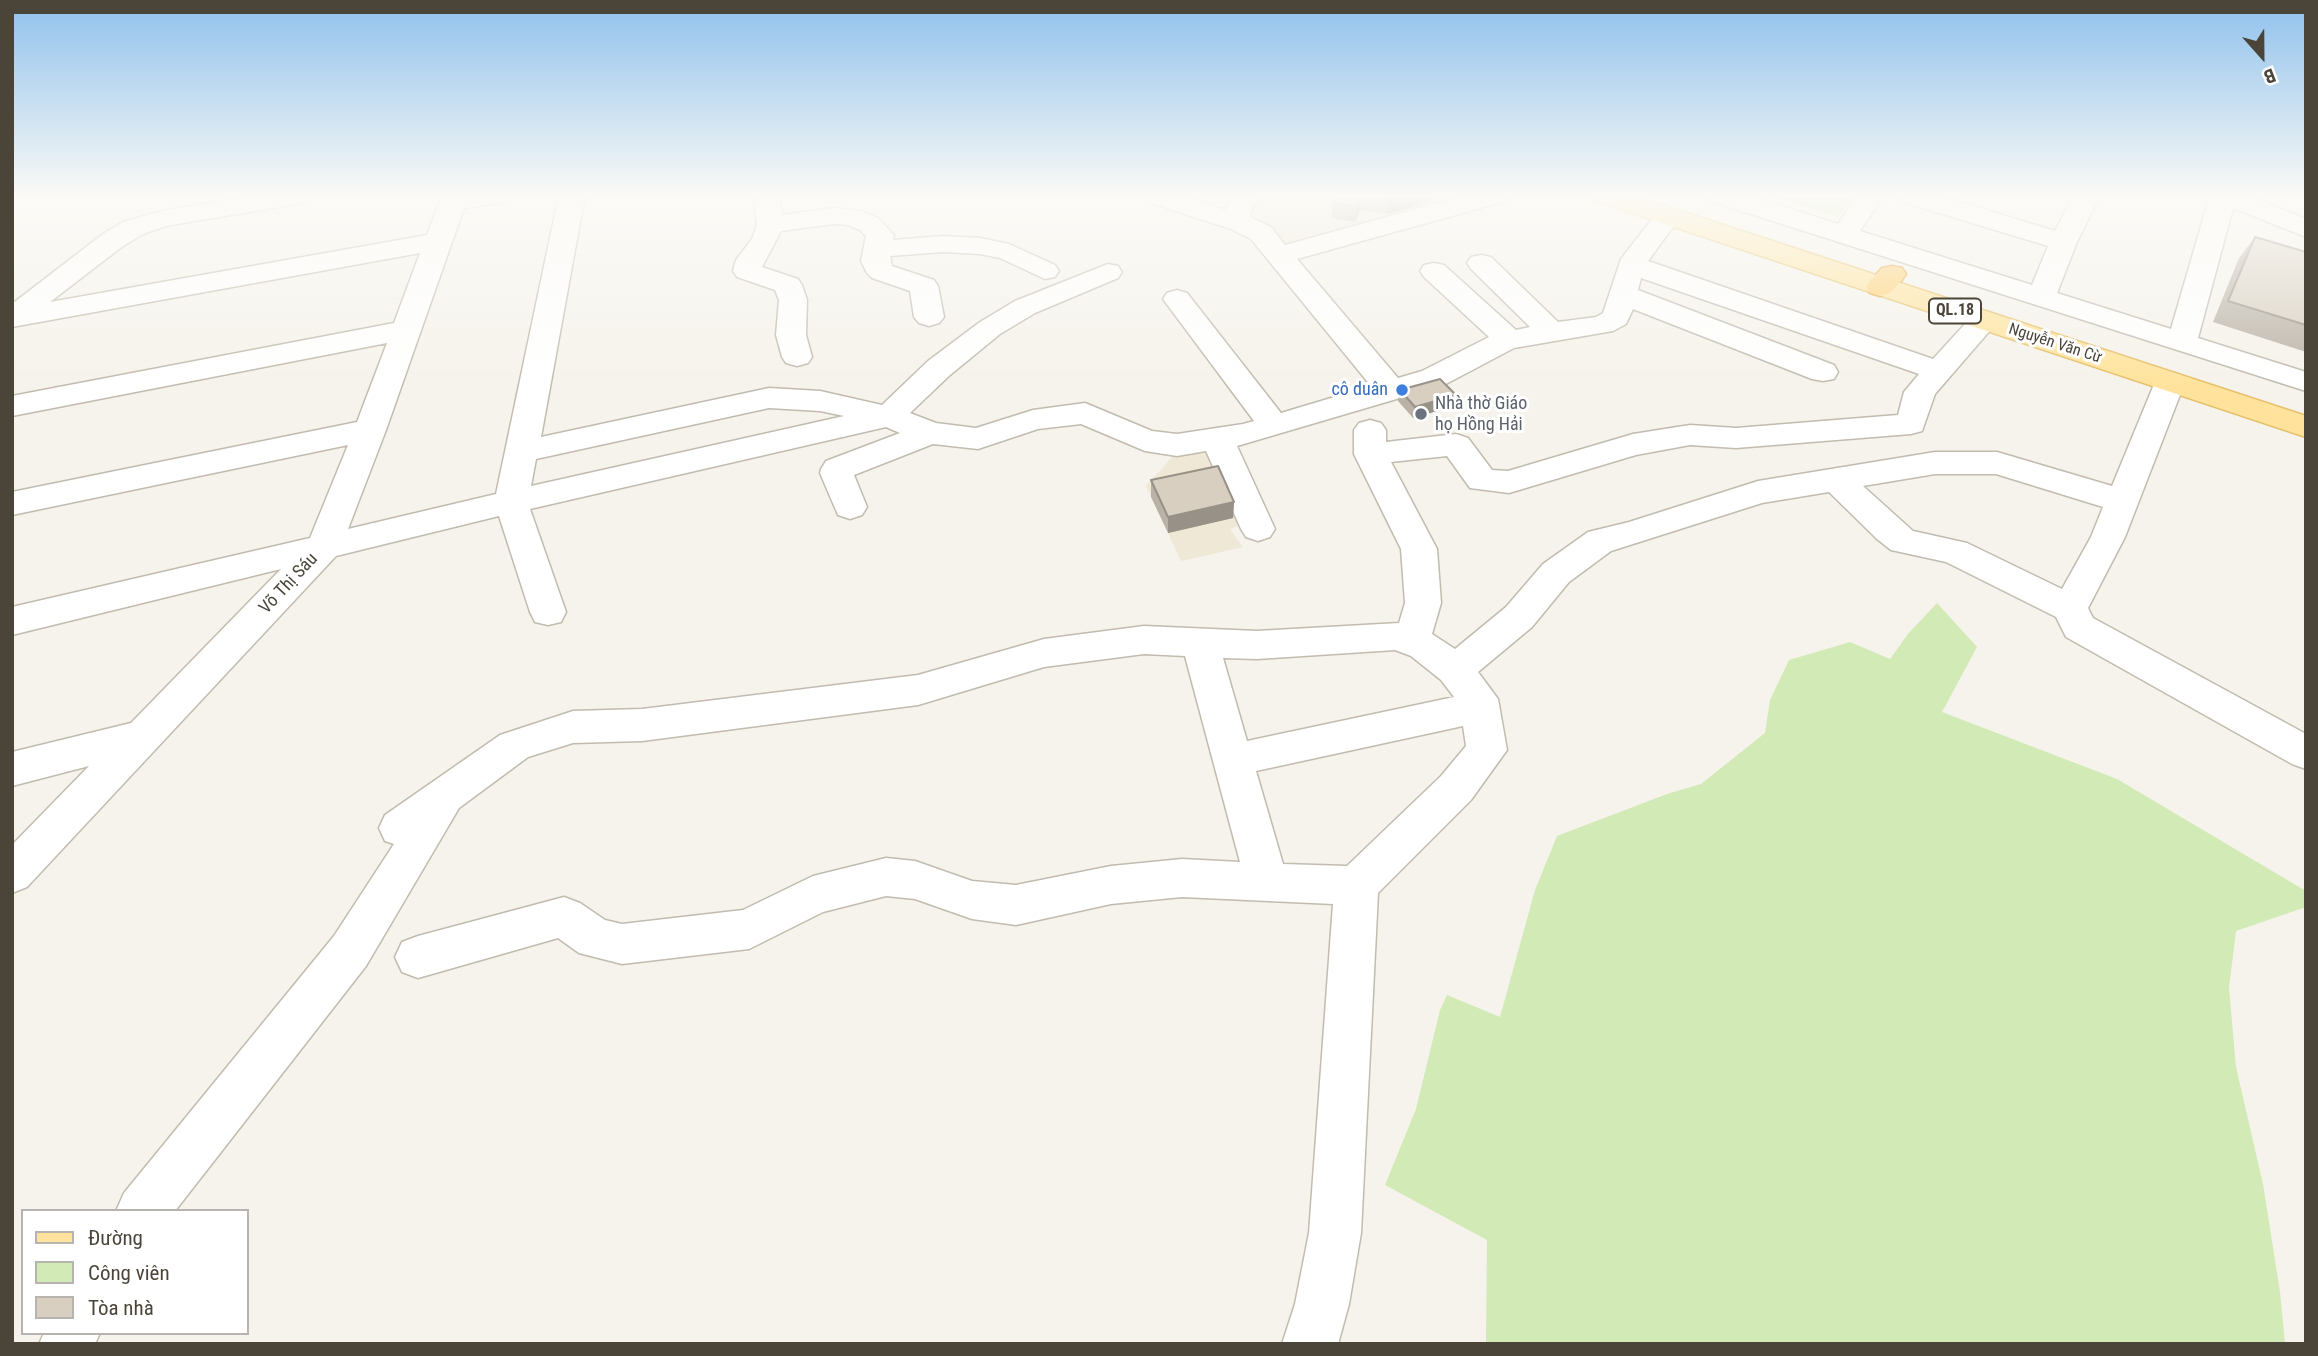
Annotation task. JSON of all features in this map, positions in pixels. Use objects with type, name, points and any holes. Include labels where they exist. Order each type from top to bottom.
[{"type":"main road","name":"Nguyễn Văn Cừ","points":[[1818,258],[2306,409]]},
{"type":"main road","name":"Nguyễn Văn Cừ","points":[[1841,258],[1886,281],[1984,320],[2306,427]]},
{"type":"street","points":[[12,318],[89,258]]},
{"type":"street","points":[[12,318],[343,258]]},
{"type":"street","name":"Võ Thị Sáu","points":[[19,869],[323,548],[370,430],[433,258]]},
{"type":"street","points":[[548,612],[511,502],[561,258]]},
{"type":"street","points":[[751,258],[747,271],[788,285],[793,300],[791,335],[797,357]]},
{"type":"street","points":[[876,258],[882,272],[924,286],[929,317]]},
{"type":"street","points":[[1021,258],[1045,271]]},
{"type":"street","points":[[1282,258],[1380,393],[1370,454],[1419,549],[1423,575],[1423,603],[1412,640]]},
{"type":"street","points":[[521,452],[769,398],[820,401],[889,416],[930,433],[978,439],[1033,421],[1085,413],[1145,441],[1177,445],[1274,425],[1433,378],[1510,340],[1603,325],[1616,318],[1634,258]]},
{"type":"street","name":"Nguyễn Văn Cừ","points":[[1924,258],[2306,382]]},
{"type":"street","points":[[2042,296],[2057,258]]},
{"type":"street","points":[[2182,341],[2205,258]]},
{"type":"street","points":[[1481,263],[1552,332]]},
{"type":"street","points":[[1631,265],[1939,371]]},
{"type":"street","points":[[1434,271],[1510,340]]},
{"type":"street","points":[[12,621],[511,502],[889,416],[939,368],[990,328],[1037,301],[1108,272]]},
{"type":"street","points":[[1625,295],[1823,372]]},
{"type":"street","points":[[1177,299],[1274,425]]},
{"type":"street","points":[[1370,454],[1456,445],[1482,480],[1509,482],[1633,445],[1690,435],[1736,438],[1911,424],[1920,392],[1984,320]]},
{"type":"street","points":[[12,405],[407,330]]},
{"type":"street","points":[[2070,608],[2108,537],[2170,382]]},
{"type":"street","points":[[12,504],[370,430]]},
{"type":"street","points":[[850,507],[836,473],[838,469],[930,433]]},
{"type":"street","points":[[1217,438],[1258,529]]},
{"type":"street","points":[[1455,670],[1519,617],[1556,573],[1601,541],[1634,533],[1758,492],[1935,463],[1997,463],[2123,501]]},
{"type":"street","points":[[1836,479],[1889,531],[1903,541],[1955,552],[2070,608],[2078,627],[2306,753]]},
{"type":"street","points":[[400,828],[514,746],[573,727],[642,724],[918,690],[1044,653],[1144,640],[1257,645],[1388,636],[1412,640],[1455,670],[1478,699],[1487,750],[1457,788],[1356,886],[1335,1233],[1322,1304],[1310,1344]]},
{"type":"street","points":[[1200,643],[1267,882]]},
{"type":"street","points":[[1233,760],[1479,707]]},
{"type":"street","points":[[12,769],[144,736]]},
{"type":"street","points":[[144,1209],[350,951],[448,796]]},
{"type":"street","points":[[418,957],[564,917],[595,939],[622,944],[749,929],[813,895],[886,877],[915,880],[972,900],[1016,905],[1149,880],[1182,878],[1356,886]]},
{"type":"shaded area","points":[[1214,448],[1247,523],[1230,529],[1243,547],[1181,561],[1146,486],[1173,456]]},
{"type":"green space","points":[[1937,603],[1977,647],[1942,712],[2117,779],[2306,891],[2306,907],[2236,931],[2229,988],[2236,1067],[2263,1184],[2280,1292],[2285,1344],[1486,1344],[1487,1240],[1385,1185],[1416,1109],[1440,1010],[1447,995],[1500,1017],[1535,890],[1557,836],[1667,794],[1701,784],[1765,733],[1770,700],[1789,660],[1850,642],[1890,659],[1908,634]]},
{"type":"building","points":[[2246,258],[2306,258],[2306,325],[2228,301]]},
{"type":"building","points":[[1440,379],[1456,395],[1415,407],[1400,390]]},
{"type":"building","points":[[1218,466],[1234,502],[1168,517],[1151,480]]},
{"type":"place","name":"cô duân","points":[[1402,390]]},
{"type":"place","name":"Nhà thờ Giáo họ Hồng Hải","points":[[1421,414]]}]
